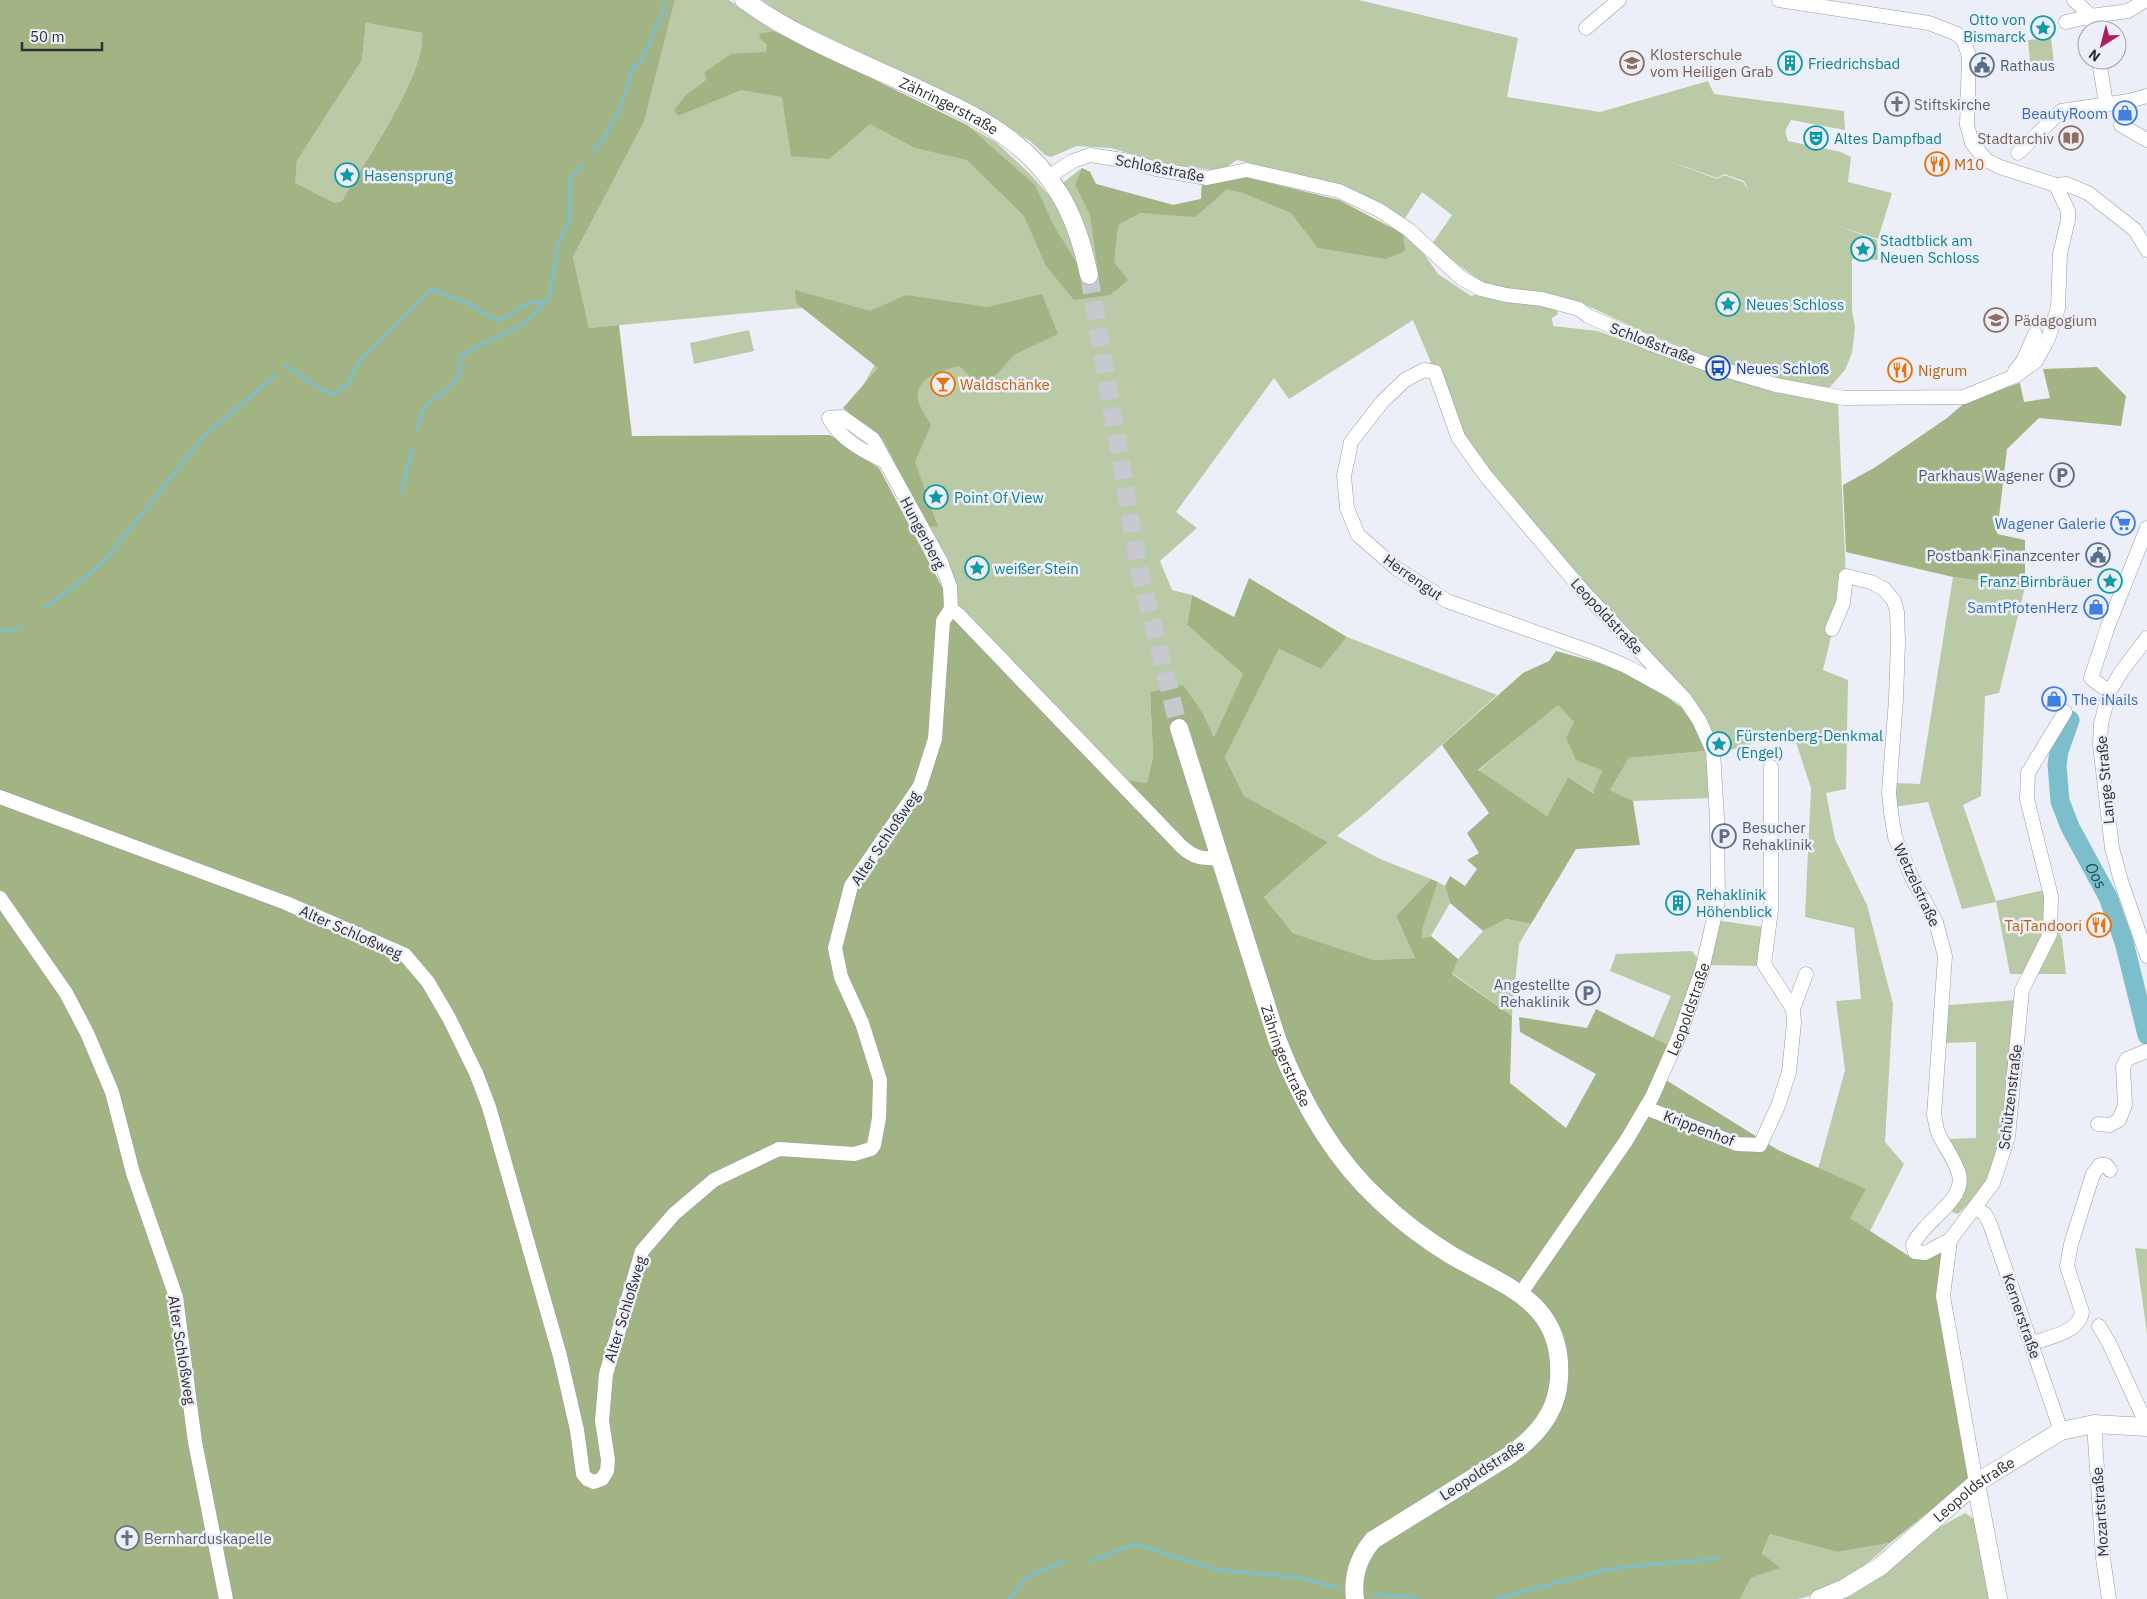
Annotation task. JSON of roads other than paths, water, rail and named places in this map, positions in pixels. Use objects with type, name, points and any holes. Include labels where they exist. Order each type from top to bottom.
[{"type":"main road","name":"Zähringerstraße","points":[[744,0],[803,36],[987,122],[1020,146],[1048,177],[1068,208],[1076,228],[1089,275]]},
{"type":"main road","name":"Zähringerstraße","points":[[1179,728],[1283,1054],[1306,1105],[1331,1145],[1372,1193],[1413,1230],[1452,1256],[1522,1293]]},
{"type":"main road","name":"Leopoldstraße","points":[[1355,1599],[1354,1578],[1357,1567],[1361,1557],[1373,1540],[1521,1447],[1535,1434],[1546,1419],[1556,1396],[1559,1383],[1559,1358],[1547,1322],[1522,1293]]},
{"type":"main road","name":"Leopoldstraße","points":[[1819,1599],[1845,1588],[1881,1566],[1976,1483],[2061,1431],[2094,1424],[2147,1426]]},
{"type":"main road","points":[[1976,1483],[1998,1599]]},
{"type":"street","points":[[1586,28],[1619,0]]},
{"type":"street","points":[[1778,0],[1824,3],[1873,16],[1929,24],[1957,34],[1964,40],[1969,56],[1967,125],[1972,143],[1986,160],[2057,188],[2066,184],[2088,193],[2135,230],[2147,250]]},
{"type":"street","points":[[2074,0],[2090,20]]},
{"type":"street","points":[[2101,20],[2128,11],[2146,0]]},
{"type":"street","points":[[2066,22],[2077,22]]},
{"type":"street","points":[[2101,70],[2106,104]]},
{"type":"street","points":[[2018,153],[2061,111],[2129,102],[2147,96]]},
{"type":"street","points":[[2121,125],[2147,140]]},
{"type":"street","name":"Schloßstraße","points":[[1048,177],[1073,161],[1090,155],[1129,161],[1207,178],[1247,170],[1339,191],[1380,210],[1409,230],[1461,278],[1481,289],[1506,295],[1542,299],[1579,309],[1588,316],[1651,344],[1718,368],[1797,390],[1844,398],[1964,397],[2008,379],[2036,361],[2048,339],[2058,308],[2060,254],[2068,220],[2068,210],[2057,188]]},
{"type":"street","points":[[2008,379],[2024,361],[2036,334]]},
{"type":"street","name":"Herrengut","points":[[1424,370],[1404,380],[1382,402],[1351,442],[1344,476],[1347,508],[1358,535],[1396,568],[1447,601],[1592,652],[1626,666],[1684,698]]},
{"type":"street","name":"Leopoldstraße","points":[[1424,370],[1435,372],[1458,437],[1486,475],[1582,590],[1684,698],[1699,720],[1713,751],[1717,819],[1718,901],[1702,970],[1685,1020],[1671,1056],[1646,1108],[1626,1141],[1522,1293]]},
{"type":"street","name":"Hungerberg","points":[[884,461],[941,562],[950,588],[951,609]]},
{"type":"street","points":[[2109,692],[2091,678],[2108,626],[2147,528]]},
{"type":"street","name":"Wetzelstraße","points":[[1832,629],[1843,603],[1846,576],[1871,582],[1884,590],[1894,601],[1897,612],[1898,642],[1896,699],[1888,792],[1895,837],[1912,878],[1936,922],[1945,956],[1934,1115],[1938,1135],[1953,1159],[1960,1179],[1959,1190],[1955,1197],[1922,1230],[1913,1245],[1915,1252],[1925,1253],[1950,1240]]},
{"type":"street","points":[[951,609],[1181,846],[1192,856],[1202,859],[1219,858]]},
{"type":"street","name":"Alter Schloßweg","points":[[0,796],[286,903],[405,955],[428,982],[449,1018],[476,1073],[489,1107],[560,1356],[577,1430],[583,1474],[587,1479],[594,1482],[602,1480],[608,1472],[602,1420],[606,1374],[642,1251],[674,1214],[714,1180],[779,1149],[854,1154],[871,1149],[874,1145],[879,1118],[880,1080],[862,1023],[841,977],[835,948],[850,886],[920,786],[935,739],[943,621],[951,609]]},
{"type":"street","name":"Lange Straße","points":[[2147,638],[2121,672],[2109,692],[2101,724],[2100,745],[2112,848],[2121,881],[2147,956]]},
{"type":"street","name":"Schützenstraße","points":[[1950,1240],[1993,1183],[2008,1137],[2022,990],[2050,934],[2051,896],[2027,799],[2028,773],[2065,712]]},
{"type":"street","points":[[1771,767],[1771,910],[1764,964],[1793,1009]]},
{"type":"street","name":"Alter Schloßweg","points":[[0,898],[66,993],[87,1033],[112,1092],[133,1173],[176,1297],[195,1442],[226,1599]]},
{"type":"street","name":"Krippenhof","points":[[1646,1108],[1737,1144],[1760,1145],[1778,1106],[1788,1072],[1794,1023],[1793,1009],[1806,974]]},
{"type":"street","points":[[2098,1124],[2110,1125],[2119,1120],[2125,1105],[2123,1066],[2127,1059],[2143,1052]]},
{"type":"street","points":[[2032,1343],[2073,1328],[2081,1318],[2082,1312],[2067,1266],[2071,1244],[2093,1174],[2100,1165],[2106,1165],[2110,1170]]},
{"type":"street","name":"Kernerstraße","points":[[1975,1208],[1985,1214],[1990,1224],[2061,1431]]},
{"type":"street","points":[[1950,1240],[1943,1296],[1976,1483]]},
{"type":"street","points":[[2099,1326],[2109,1343],[2147,1426]]},
{"type":"street","name":"Mozartstraße","points":[[2094,1424],[2103,1558],[2109,1599]]},
{"type":"waterway","points":[[594,151],[618,111],[633,67],[640,63],[664,10],[664,3]]},
{"type":"waterway","points":[[417,429],[423,410],[450,387],[460,374],[460,358],[471,350],[526,323],[550,295],[557,249],[569,219],[570,178],[583,164]]},
{"type":"waterway","points":[[285,365],[322,390],[333,394],[348,384],[359,362],[432,289],[469,304],[497,321],[533,301],[542,305]]},
{"type":"waterway","points":[[44,608],[76,585],[105,560],[203,437],[275,376]]},
{"type":"waterway","points":[[402,492],[412,449]]},
{"type":"waterway","points":[[0,631],[20,629]]},
{"type":"waterway","name":"Oos","points":[[2070,720],[2059,751],[2057,765],[2060,801],[2070,827],[2108,897],[2124,942],[2147,1035]]},
{"type":"waterway","points":[[1091,1561],[1135,1544],[1219,1570],[1302,1578],[1338,1588]]},
{"type":"waterway","points":[[1495,1599],[1609,1569],[1719,1558]]},
{"type":"waterway","points":[[1009,1599],[1027,1577],[1064,1561]]},
{"type":"waterway","points":[[1373,1595],[1412,1596],[1417,1599]]},
{"type":"tunnel","points":[[1089,275],[1139,569],[1179,728]]},
{"type":"place","name":"Otto von Bismarck","points":[[2043,28]]},
{"type":"place","name":"Klosterschule vom Heiligen Grab","points":[[1632,63]]},
{"type":"place","name":"Friedrichsbad","points":[[1790,63]]},
{"type":"place","name":"Rathaus","points":[[1982,65]]},
{"type":"place","name":"Stiftskirche","points":[[1897,104]]},
{"type":"place","name":"BeautyRoom","points":[[2125,113]]},
{"type":"place","name":"Altes Dampfbad","points":[[1816,138]]},
{"type":"place","name":"Stadtarchiv","points":[[2071,138]]},
{"type":"place","name":"M10","points":[[1937,164]]},
{"type":"place","name":"Hasensprung","points":[[347,175]]},
{"type":"place","name":"Stadtblick am Neuen Schloss","points":[[1863,249]]},
{"type":"place","name":"Neues Schloss","points":[[1728,304]]},
{"type":"place","name":"Pädagogium","points":[[1996,320]]},
{"type":"place","name":"Neues Schloß","points":[[1718,368]]},
{"type":"place","name":"Nigrum","points":[[1900,370]]},
{"type":"place","name":"Waldschänke","points":[[943,384]]},
{"type":"place","name":"Parkhaus Wagener","points":[[2062,475]]},
{"type":"place","name":"Point Of View","points":[[936,497]]},
{"type":"place","name":"Wagener Galerie","points":[[2123,523]]},
{"type":"place","name":"Postbank Finanzcenter","points":[[2098,555]]},
{"type":"place","name":"weißer Stein","points":[[977,568]]},
{"type":"place","name":"Franz Birnbräuer","points":[[2110,581]]},
{"type":"place","name":"SamtPfotenHerz","points":[[2096,607]]},
{"type":"place","name":"The iNails","points":[[2054,699]]},
{"type":"place","name":"Fürstenberg-Denkmal (Engel)","points":[[1719,744]]},
{"type":"place","name":"Besucher Rehaklinik","points":[[1724,836]]},
{"type":"place","name":"Rehaklinik Höhenblick","points":[[1678,903]]},
{"type":"place","name":"TajTandoori","points":[[2099,925]]},
{"type":"place","name":"Angestellte Rehaklinik","points":[[1588,993]]},
{"type":"place","name":"Bernharduskapelle","points":[[127,1538]]}]
